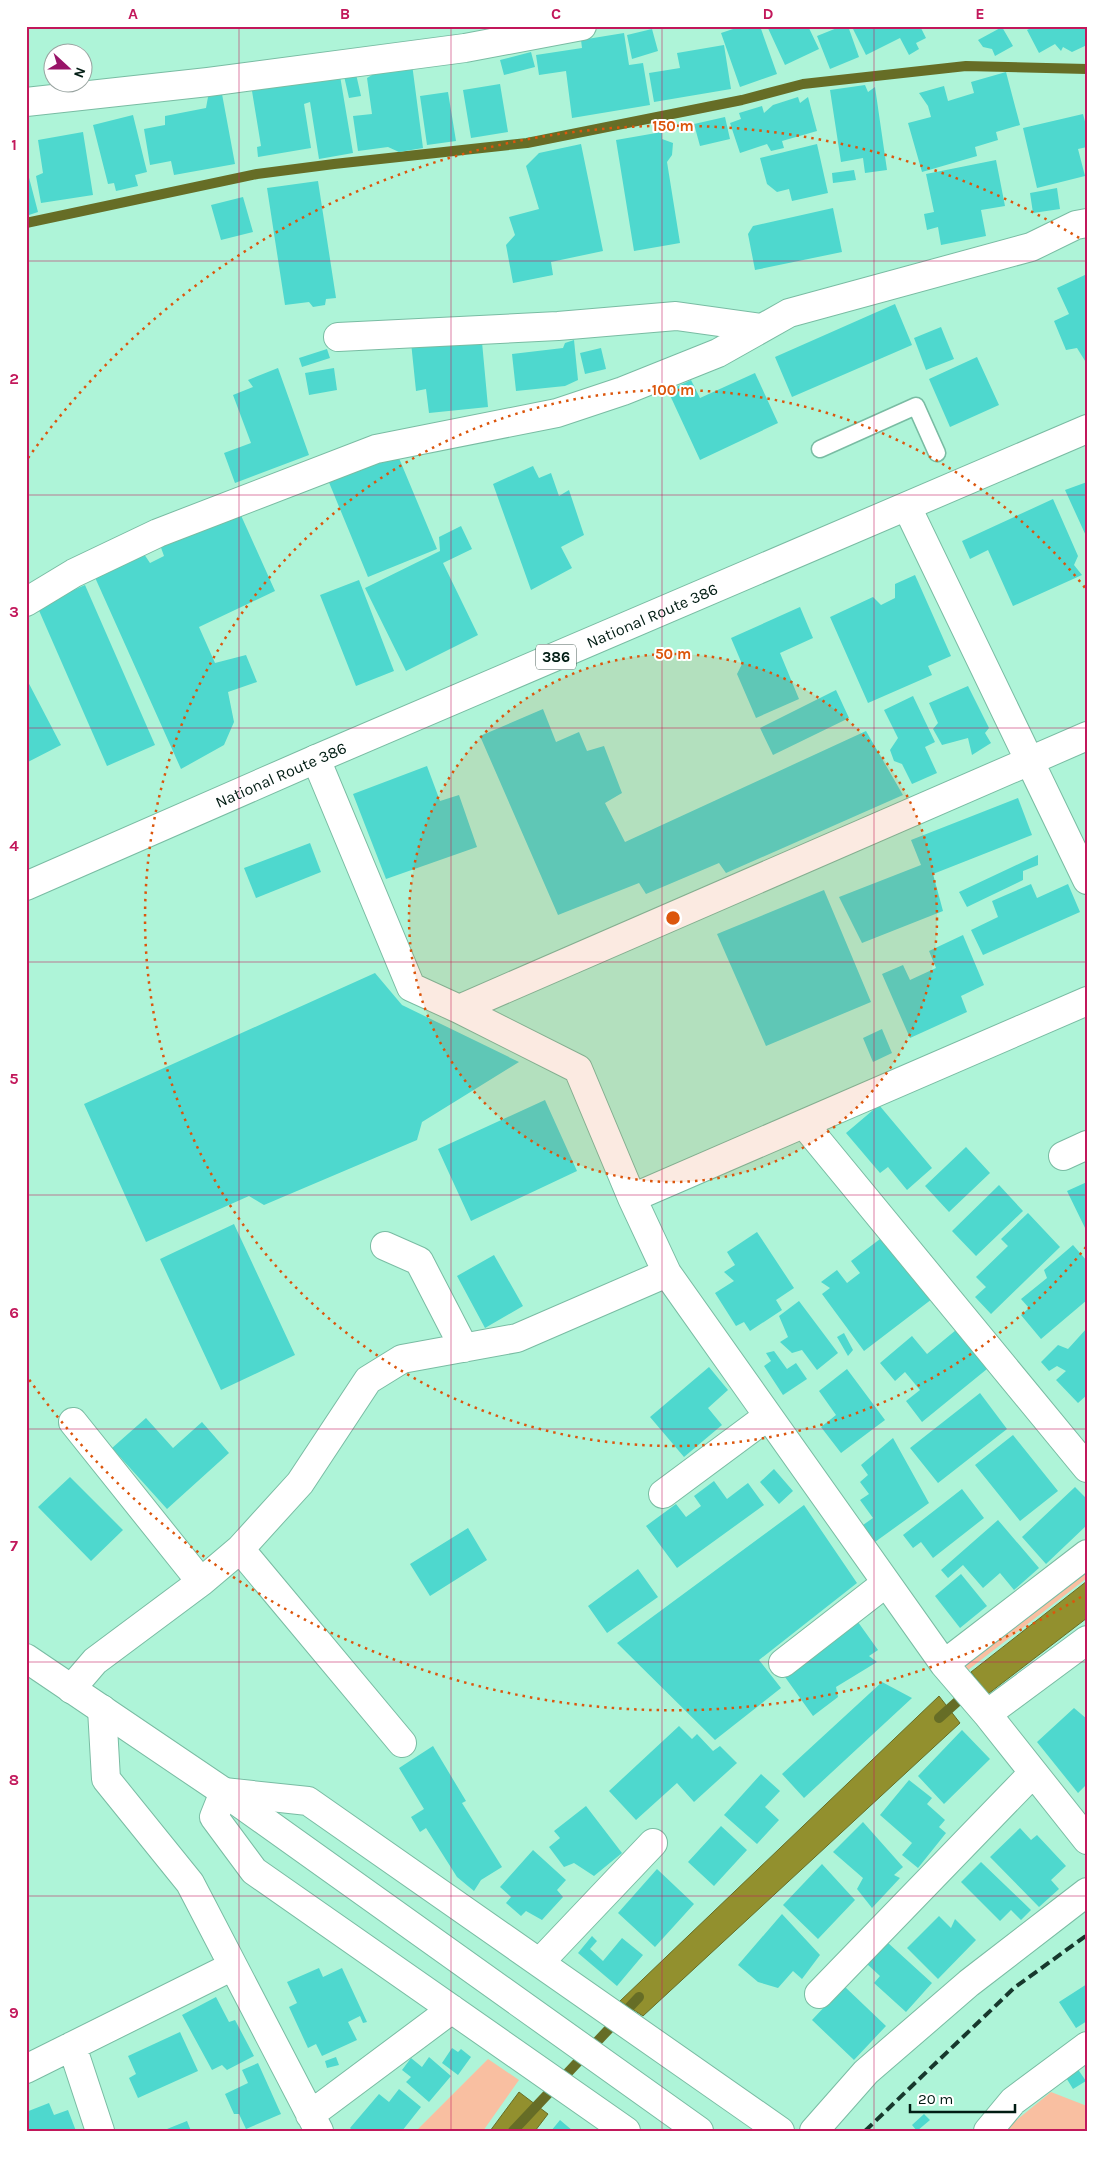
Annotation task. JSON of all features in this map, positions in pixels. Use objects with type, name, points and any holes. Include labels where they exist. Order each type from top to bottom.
[{"type":"main road","points":[[26,102],[208,82],[456,49],[582,26]]},
{"type":"main road","points":[[26,602],[74,573],[158,533],[376,449],[557,413],[623,391],[718,353],[789,313],[1031,247],[1076,225],[1087,223]]},
{"type":"main road","points":[[338,337],[558,326],[676,316],[762,328]]},
{"type":"main road","name":"National Route 386","points":[[26,886],[316,759],[1087,429]]},
{"type":"main road","points":[[907,507],[1087,880]]},
{"type":"main road","points":[[459,1009],[1087,736]]},
{"type":"main road","points":[[316,759],[411,987],[578,1069],[632,1198],[667,1273],[944,1664],[987,1714],[1087,1840]]},
{"type":"main road","points":[[632,1198],[1087,1001]]},
{"type":"main road","points":[[804,1124],[1087,1468]]},
{"type":"main road","points":[[385,1246],[419,1261],[464,1348]]},
{"type":"main road","points":[[71,1689],[95,1661],[201,1582],[240,1549],[300,1483],[368,1380],[402,1359],[517,1338],[667,1273]]},
{"type":"main road","points":[[663,1494],[768,1416]]},
{"type":"main road","points":[[73,1422],[201,1582]]},
{"type":"main road","points":[[240,1549],[402,1743]]},
{"type":"main road","points":[[944,1664],[1087,1554]]},
{"type":"main road","points":[[783,1663],[886,1584]]},
{"type":"main road","points":[[987,1714],[1087,1640]]},
{"type":"main road","points":[[26,1658],[224,1792],[699,2131]]},
{"type":"main road","points":[[102,1709],[106,1779],[190,1883],[314,2123],[452,2009]]},
{"type":"main road","points":[[819,1994],[1034,1773]]},
{"type":"main road","points":[[224,1792],[308,1800],[780,2131]]},
{"type":"main road","points":[[224,1792],[214,1818],[254,1871],[626,2131]]},
{"type":"main road","points":[[540,1962],[653,1843]]},
{"type":"main road","points":[[814,2131],[866,2072],[969,1983],[1087,1892]]},
{"type":"main road","points":[[26,2069],[233,1966]]},
{"type":"main road","points":[[72,2046],[100,2131]]},
{"type":"main road","points":[[988,2131],[1013,2101],[1087,2046]]},
{"type":"lane","points":[[820,449],[916,406],[937,453]]},
{"type":"shaded area","points":[[1087,1561],[1087,1578],[968,1670],[960,1659]]},
{"type":"shaded area","points":[[1087,1581],[1087,1618],[988,1694],[971,1672]]},
{"type":"shaded area","points":[[939,1696],[960,1723],[643,2016],[620,2001]]},
{"type":"shaded area","points":[[488,2059],[519,2080],[483,2131],[416,2131]]},
{"type":"shaded area","points":[[519,2092],[548,2114],[535,2131],[490,2131]]},
{"type":"shaded area","points":[[1051,2092],[1087,2106],[1087,2131],[1003,2131]]},
{"type":"building","points":[[736,26],[760,26],[777,74],[740,87],[721,33],[736,28]]},
{"type":"building","points":[[767,26],[808,26],[819,49],[785,65]]},
{"type":"building","points":[[842,26],[848,26],[859,57],[830,69],[817,36]]},
{"type":"building","points":[[920,26],[926,38],[916,43],[919,49],[909,55],[900,38],[866,55],[852,27]]},
{"type":"building","points":[[1035,26],[1087,26],[1087,45],[1072,52],[1063,47],[1061,51],[1055,44],[1039,53],[1027,30]]},
{"type":"building","points":[[1002,27],[1013,46],[995,56],[992,49],[983,47],[978,40]]},
{"type":"building","points":[[652,29],[658,51],[632,59],[627,35]]},
{"type":"building","points":[[624,33],[629,65],[643,63],[650,105],[572,118],[566,71],[539,75],[536,55],[582,48],[581,40]]},
{"type":"building","points":[[724,45],[731,89],[654,102],[649,73],[680,68],[677,53]]},
{"type":"building","points":[[531,52],[535,67],[504,75],[500,60]]},
{"type":"building","points":[[412,64],[423,148],[399,152],[388,147],[358,151],[353,116],[372,114],[367,78],[382,69]]},
{"type":"building","points":[[339,70],[353,153],[319,159],[310,102],[304,104],[311,148],[258,157],[257,147],[261,146],[251,85]]},
{"type":"building","points":[[1006,72],[1020,125],[996,132],[998,140],[975,147],[977,156],[922,172],[908,123],[931,117],[928,106],[919,93],[944,86],[948,101],[974,93],[971,82]]},
{"type":"building","points":[[356,74],[361,96],[349,98],[344,76]]},
{"type":"building","points":[[500,84],[508,132],[471,138],[463,90]]},
{"type":"building","points":[[865,85],[868,92],[875,87],[887,170],[865,173],[863,158],[841,162],[830,90]]},
{"type":"building","points":[[448,92],[456,141],[427,145],[420,96]]},
{"type":"building","points":[[222,94],[235,164],[174,175],[171,161],[150,165],[144,129],[165,125],[165,116],[206,108],[208,97]]},
{"type":"building","points":[[798,97],[800,103],[808,97],[817,131],[782,141],[784,148],[771,151],[767,144],[740,153],[730,123],[741,119],[739,113],[762,106],[764,113],[773,105]]},
{"type":"building","points":[[1083,114],[1087,129],[1087,147],[1078,149],[1085,176],[1037,188],[1023,128]]},
{"type":"building","points":[[133,115],[147,172],[135,175],[138,186],[116,191],[114,183],[108,184],[93,125]]},
{"type":"building","points":[[725,117],[730,139],[700,146],[694,124]]},
{"type":"building","points":[[83,132],[93,195],[41,203],[36,176],[43,173],[38,140]]},
{"type":"building","points":[[662,132],[662,139],[673,143],[672,155],[667,162],[680,243],[634,251],[616,140]]},
{"type":"building","points":[[581,144],[603,251],[551,262],[553,275],[513,283],[506,245],[515,235],[509,217],[539,209],[526,166],[539,153]]},
{"type":"building","points":[[817,144],[828,193],[792,201],[789,189],[777,192],[767,184],[760,158]]},
{"type":"building","points":[[996,160],[1005,206],[981,210],[986,236],[941,245],[938,227],[927,230],[924,214],[934,212],[926,174]]},
{"type":"building","points":[[26,166],[38,212],[26,216]]},
{"type":"building","points":[[854,170],[856,180],[833,183],[832,173]]},
{"type":"building","points":[[318,181],[336,298],[326,299],[325,305],[313,307],[309,302],[285,305],[267,188]]},
{"type":"building","points":[[1057,188],[1060,209],[1033,213],[1030,193]]},
{"type":"building","points":[[243,197],[253,232],[221,240],[211,205]]},
{"type":"building","points":[[833,208],[842,252],[755,270],[748,234],[753,226]]},
{"type":"building","points":[[1087,274],[1087,364],[1077,348],[1066,350],[1054,321],[1069,314],[1057,288]]},
{"type":"building","points":[[895,304],[912,345],[792,397],[775,357]]},
{"type":"building","points":[[941,327],[954,359],[926,370],[914,338]]},
{"type":"building","points":[[574,340],[578,380],[565,386],[516,391],[512,354],[563,348],[565,343]]},
{"type":"building","points":[[411,342],[482,342],[488,407],[429,413],[426,389],[416,391]]},
{"type":"building","points":[[601,348],[606,369],[585,374],[580,353]]},
{"type":"building","points":[[327,349],[330,358],[302,367],[299,358]]},
{"type":"building","points":[[977,357],[999,405],[950,427],[929,379]]},
{"type":"building","points":[[278,368],[309,455],[235,483],[224,453],[251,443],[233,395],[253,387],[248,380]]},
{"type":"building","points":[[334,368],[337,390],[309,395],[305,373]]},
{"type":"building","points":[[755,373],[778,423],[700,460],[668,391],[691,380],[700,398]]},
{"type":"building","points":[[396,451],[437,549],[368,577],[328,480]]},
{"type":"building","points":[[533,466],[539,478],[551,473],[559,496],[569,490],[584,535],[561,547],[572,568],[531,590],[493,484]]},
{"type":"building","points":[[1087,482],[1087,538],[1065,490]]},
{"type":"building","points":[[1053,499],[1078,556],[1074,565],[1082,575],[1013,606],[988,550],[970,559],[962,541]]},
{"type":"building","points":[[239,511],[275,591],[199,627],[215,663],[246,655],[257,682],[228,692],[234,722],[224,745],[181,769],[93,573],[140,548],[150,563],[164,556],[159,542]]},
{"type":"building","points":[[461,526],[472,549],[443,563],[478,635],[406,671],[365,588],[440,551],[439,537]]},
{"type":"building","points":[[915,575],[951,656],[928,666],[932,675],[868,703],[830,617],[873,597],[881,605],[895,598],[895,584]]},
{"type":"building","points":[[359,580],[394,671],[356,686],[320,595]]},
{"type":"building","points":[[85,585],[155,745],[107,766],[37,606]]},
{"type":"building","points":[[800,607],[813,638],[780,653],[799,699],[756,718],[737,674],[742,664],[731,638]]},
{"type":"building","points":[[26,678],[61,745],[26,763]]},
{"type":"building","points":[[968,686],[989,728],[985,733],[991,743],[972,755],[968,738],[942,745],[933,729],[938,723],[929,703]]},
{"type":"building","points":[[836,690],[849,718],[773,755],[760,728]]},
{"type":"building","points":[[913,696],[935,742],[925,747],[937,773],[912,784],[902,764],[894,761],[890,750],[898,738],[884,710]]},
{"type":"building","points":[[543,709],[556,742],[579,732],[587,751],[604,746],[622,793],[605,803],[625,842],[866,731],[903,795],[726,873],[719,863],[646,894],[639,883],[558,915],[480,736]]},
{"type":"building","points":[[427,766],[440,801],[459,795],[477,847],[386,879],[353,794]]},
{"type":"building","points":[[1018,798],[1032,835],[933,874],[943,911],[862,943],[839,897],[921,865],[911,840]]},
{"type":"building","points":[[310,843],[321,872],[256,898],[244,868]]},
{"type":"building","points":[[1038,855],[1038,865],[1023,871],[1023,880],[967,907],[959,892]]},
{"type":"building","points":[[1031,884],[1037,898],[1068,884],[1080,912],[983,955],[971,930],[998,917],[992,901]]},
{"type":"building","points":[[824,890],[871,1002],[766,1046],[717,934]]},
{"type":"building","points":[[963,935],[984,985],[961,996],[967,1012],[910,1038],[882,974],[903,965],[910,980],[936,968],[929,951]]},
{"type":"building","points":[[375,973],[402,1005],[519,1062],[422,1122],[417,1140],[264,1205],[249,1196],[146,1242],[84,1104]]},
{"type":"building","points":[[882,1029],[892,1053],[873,1062],[863,1038]]},
{"type":"building","points":[[545,1100],[577,1171],[471,1221],[438,1149]]},
{"type":"building","points":[[879,1105],[932,1168],[907,1190],[888,1167],[880,1173],[846,1133]]},
{"type":"building","points":[[966,1147],[990,1173],[949,1212],[925,1186]]},
{"type":"building","points":[[1087,1182],[1087,1232],[1067,1191]]},
{"type":"building","points":[[999,1185],[1023,1211],[976,1256],[952,1231]]},
{"type":"building","points":[[1028,1213],[1060,1247],[991,1314],[975,1297],[986,1287],[976,1277],[1008,1246],[1001,1239]]},
{"type":"building","points":[[234,1224],[295,1355],[221,1390],[160,1259]]},
{"type":"building","points":[[757,1232],[794,1288],[776,1300],[782,1310],[750,1331],[744,1322],[736,1326],[715,1293],[734,1281],[724,1272],[735,1265],[727,1252]]},
{"type":"building","points":[[884,1236],[932,1299],[864,1351],[822,1294],[830,1288],[821,1282],[837,1270],[847,1283],[860,1273],[851,1261]]},
{"type":"building","points":[[1073,1245],[1087,1261],[1087,1300],[1041,1339],[1021,1315],[1029,1308],[1021,1299],[1047,1278],[1044,1270]]},
{"type":"building","points":[[494,1255],[523,1306],[485,1328],[457,1276]]},
{"type":"building","points":[[799,1301],[838,1353],[817,1370],[802,1350],[792,1353],[780,1342],[788,1337],[779,1316]]},
{"type":"building","points":[[1087,1328],[1087,1395],[1078,1403],[1056,1380],[1066,1371],[1057,1366],[1049,1371],[1041,1362],[1058,1345],[1068,1349]]},
{"type":"building","points":[[956,1330],[987,1369],[922,1422],[906,1401],[920,1390],[905,1372],[895,1381],[880,1363],[912,1336],[927,1354]]},
{"type":"building","points":[[844,1333],[853,1350],[848,1356],[837,1337]]},
{"type":"building","points":[[774,1351],[787,1369],[796,1363],[807,1379],[783,1395],[764,1366],[771,1361],[766,1353]]},
{"type":"building","points":[[709,1367],[728,1390],[708,1408],[722,1425],[684,1457],[650,1417]]},
{"type":"building","points":[[847,1369],[885,1420],[841,1453],[821,1427],[836,1415],[819,1391]]},
{"type":"building","points":[[980,1393],[1007,1429],[938,1483],[910,1448]]},
{"type":"building","points":[[146,1418],[173,1448],[202,1422],[229,1453],[167,1509],[112,1448]]},
{"type":"building","points":[[1013,1435],[1058,1491],[1020,1521],[975,1465]]},
{"type":"building","points":[[893,1438],[929,1503],[875,1542],[863,1525],[873,1518],[860,1500],[869,1494],[860,1482],[868,1475],[861,1465]]},
{"type":"building","points":[[774,1469],[793,1491],[779,1504],[760,1482]]},
{"type":"building","points":[[70,1477],[123,1530],[91,1561],[38,1507]]},
{"type":"building","points":[[714,1481],[727,1499],[748,1483],[764,1505],[677,1568],[646,1526],[676,1504],[686,1517],[701,1506],[694,1496]]},
{"type":"building","points":[[1075,1487],[1087,1499],[1087,1525],[1046,1564],[1022,1537]]},
{"type":"building","points":[[962,1489],[984,1518],[933,1558],[921,1542],[913,1548],[903,1535]]},
{"type":"building","points":[[804,1505],[857,1583],[759,1660],[781,1688],[715,1740],[617,1643]]},
{"type":"building","points":[[998,1520],[1039,1568],[1014,1590],[1000,1573],[983,1588],[963,1565],[948,1578],[941,1570]]},
{"type":"building","points":[[468,1528],[487,1560],[430,1596],[410,1564]]},
{"type":"building","points":[[638,1569],[658,1597],[607,1633],[588,1606]]},
{"type":"building","points":[[961,1574],[987,1606],[960,1628],[935,1596]]},
{"type":"building","points":[[858,1622],[878,1650],[869,1656],[877,1662],[836,1687],[838,1697],[813,1716],[785,1677]]},
{"type":"building","points":[[882,1682],[912,1698],[804,1798],[782,1774]]},
{"type":"building","points":[[1074,1708],[1087,1719],[1087,1784],[1078,1793],[1037,1742]]},
{"type":"building","points":[[679,1726],[692,1739],[697,1734],[713,1751],[720,1746],[737,1763],[694,1802],[677,1783],[636,1820],[609,1791]]},
{"type":"building","points":[[962,1730],[990,1759],[944,1804],[918,1776]]},
{"type":"building","points":[[433,1746],[466,1801],[462,1803],[502,1867],[481,1880],[474,1891],[457,1877],[426,1828],[420,1832],[411,1817],[424,1809],[399,1768]]},
{"type":"building","points":[[761,1774],[780,1791],[765,1807],[779,1820],[757,1844],[724,1815]]},
{"type":"building","points":[[909,1780],[932,1798],[927,1804],[945,1820],[939,1827],[946,1833],[918,1868],[902,1855],[912,1843],[880,1815]]},
{"type":"building","points":[[586,1806],[622,1853],[594,1876],[574,1863],[564,1867],[549,1847],[560,1838],[554,1831]]},
{"type":"building","points":[[863,1822],[903,1867],[894,1875],[900,1878],[872,1908],[857,1889],[863,1878],[833,1852]]},
{"type":"building","points":[[721,1826],[747,1850],[714,1886],[688,1862]]},
{"type":"building","points":[[1020,1828],[1031,1840],[1037,1835],[1066,1866],[1051,1880],[1059,1889],[1039,1907],[990,1857]]},
{"type":"building","points":[[533,1850],[566,1880],[557,1890],[563,1897],[542,1920],[526,1911],[521,1916],[506,1903],[511,1897],[500,1887]]},
{"type":"building","points":[[981,1862],[1031,1910],[1021,1920],[1011,1910],[1000,1921],[961,1882]]},
{"type":"building","points":[[822,1864],[855,1900],[818,1939],[783,1905]]},
{"type":"building","points":[[657,1869],[694,1904],[655,1947],[618,1913]]},
{"type":"building","points":[[782,1914],[820,1955],[802,1979],[793,1971],[778,1988],[758,1982],[738,1965]]},
{"type":"building","points":[[939,1916],[951,1928],[955,1919],[976,1940],[938,1979],[907,1948]]},
{"type":"building","points":[[592,1936],[597,1941],[590,1949],[603,1961],[622,1938],[643,1955],[617,1986],[578,1953]]},
{"type":"building","points":[[887,1942],[932,1983],[906,2012],[874,1983],[880,1976],[867,1964]]},
{"type":"building","points":[[319,1968],[323,1977],[342,1968],[367,2022],[363,2023],[360,2016],[348,2022],[357,2040],[322,2056],[316,2044],[308,2048],[289,2007],[297,2003],[287,1982]]},
{"type":"building","points":[[1087,1984],[1087,2021],[1076,2028],[1059,2002]]},
{"type":"building","points":[[844,1986],[886,2026],[854,2060],[812,2020]]},
{"type":"building","points":[[216,1997],[229,2022],[235,2020],[254,2056],[227,2070],[222,2065],[212,2070],[182,2015]]},
{"type":"building","points":[[180,2032],[198,2071],[138,2098],[129,2078],[136,2074],[128,2056]]},
{"type":"building","points":[[452,2048],[458,2052],[461,2049],[471,2057],[458,2075],[442,2063]]},
{"type":"building","points":[[336,2057],[339,2065],[327,2068],[325,2061]]},
{"type":"building","points":[[429,2057],[451,2076],[429,2102],[406,2082],[411,2077],[402,2070],[411,2058],[422,2067]]},
{"type":"building","points":[[258,2063],[281,2114],[246,2129],[239,2114],[234,2114],[225,2094],[248,2083],[242,2070]]},
{"type":"building","points":[[1077,2068],[1086,2081],[1073,2089],[1065,2076]]},
{"type":"building","points":[[399,2089],[421,2107],[402,2131],[353,2131],[350,2128],[379,2094],[389,2102]]},
{"type":"building","points":[[49,2103],[54,2115],[68,2110],[76,2131],[26,2131],[26,2112]]},
{"type":"building","points":[[924,2114],[930,2120],[917,2131],[912,2125]]},
{"type":"building","points":[[560,2120],[573,2131],[551,2131]]},
{"type":"building","points":[[187,2121],[191,2131],[162,2131]]},
{"type":"waterway","points":[[26,223],[257,174],[527,143],[742,100],[803,84],[966,66],[1087,69]]},
{"type":"waterway","points":[[939,1718],[967,1693]]},
{"type":"waterway","points":[[513,2131],[639,1997]]},
{"type":"railway","points":[[865,2131],[1014,1988],[1087,1935]]}]
